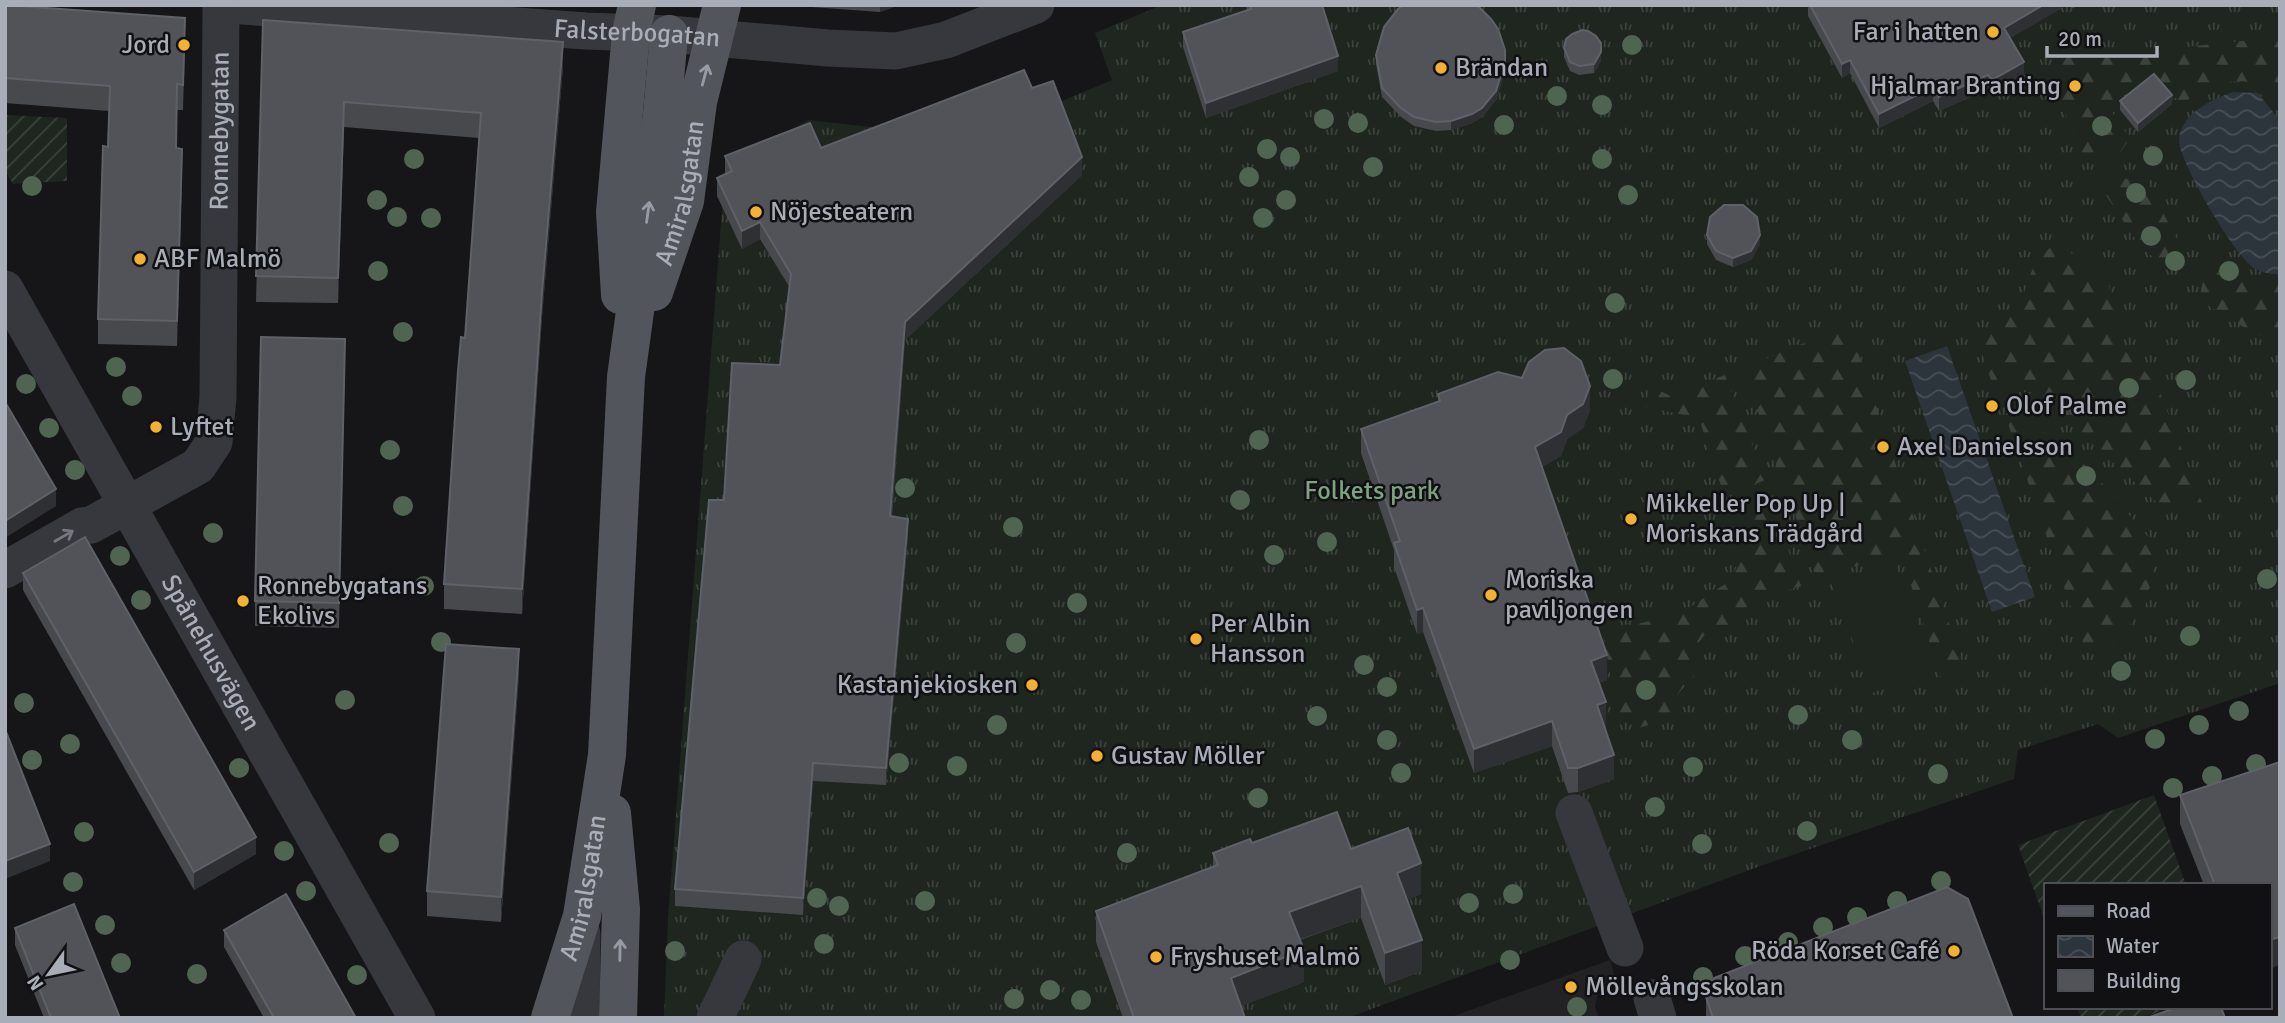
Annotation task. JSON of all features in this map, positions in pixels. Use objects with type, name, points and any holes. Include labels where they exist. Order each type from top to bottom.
[{"type":"main road","name":"Amiralsgatan","points":[[626,377],[615,212],[634,19]]},
{"type":"main road","name":"Amiralsgatan","points":[[550,1018],[582,916],[607,755],[626,377],[673,20]]},
{"type":"main road","name":"Amiralsgatan","points":[[626,377],[685,201],[698,102],[719,22]]},
{"type":"main road","name":"Amiralsgatan","points":[[607,755],[621,909],[618,1018]]},
{"type":"street","name":"Ronnebygatan","points":[[5,570],[82,526],[91,526],[198,466],[214,442],[218,397],[221,5]]},
{"type":"street","name":"Falsterbogatan","points":[[228,5],[719,22],[828,48],[896,51],[946,40],[1036,5]]},
{"type":"street","name":"Amiralsgatan","points":[[624,123],[673,20]]},
{"type":"street","name":"Spånehusvägen","points":[[5,289],[417,1018]]},
{"type":"street","points":[[1574,813],[1625,948]]},
{"type":"street","points":[[581,1018],[582,916]]},
{"type":"street","points":[[715,1018],[743,959]]},
{"type":"shaded area","name":"Möllevångsskolan","points":[[1610,960],[1616,980],[1598,993],[1595,1007],[1599,1018],[1448,1018]]},
{"type":"green space","name":"Folkets park","points":[[1162,5],[2280,5],[2280,683],[2118,738],[2098,724],[2018,750],[2014,779],[1766,864],[1347,1018],[664,1018],[668,918],[724,184],[756,153],[808,120],[889,129],[1055,104],[1112,80],[1095,33]]},
{"type":"green space","points":[[2280,33],[2280,102],[2262,85],[2239,81],[2208,87],[2179,102],[2159,78],[2144,80],[2108,107],[2130,138],[2115,160],[2084,158],[2058,96],[2061,54],[2167,49],[2269,38]]},
{"type":"green space","points":[[5,115],[67,118],[67,181],[13,184],[5,171]]},
{"type":"green space","points":[[2091,173],[2147,182],[2181,247],[2183,257],[2176,267],[2168,270],[2140,246]]},
{"type":"green space","points":[[2056,242],[2107,279],[2123,342],[2160,392],[2204,508],[2165,510],[2024,381],[1991,380],[1979,344],[2024,293],[2035,262]]},
{"type":"green space","points":[[2219,254],[2226,254],[2243,272],[2256,280],[2271,285],[2280,284],[2280,331],[2258,336],[2199,300],[2207,268]]},
{"type":"green space","points":[[1849,325],[1965,671],[1942,681],[1900,551],[1818,579],[1742,368]]},
{"type":"green space","points":[[1725,375],[1766,480],[1724,495],[1699,418],[1646,407],[1649,386],[1671,396]]},
{"type":"green space","points":[[2005,415],[2026,417],[2091,470],[2148,537],[2154,568],[2145,607],[2116,641],[2086,651]]},
{"type":"green space","points":[[1771,501],[1801,586],[1764,597],[1725,637],[1708,631],[1699,642],[1702,666],[1678,694],[1678,707],[1660,722],[1638,728],[1617,715],[1603,632],[1680,614],[1728,582],[1743,556],[1730,513]]},
{"type":"green space","points":[[1894,560],[1934,670],[1872,693],[1832,584]]},
{"type":"green space","points":[[2154,795],[2185,883],[2044,883],[2044,918],[2018,845]]},
{"type":"green space","points":[[2078,1009],[2167,1009],[2142,1018],[2081,1018]]},
{"type":"water","points":[[2233,92],[2258,93],[2280,121],[2280,274],[2254,268],[2234,246],[2197,186],[2181,150],[2181,130],[2192,115],[2207,103]]},
{"type":"water","points":[[1947,346],[2035,597],[1992,612],[1905,361]]},
{"type":"building","points":[[5,5],[185,18],[183,85],[177,84],[176,148],[182,149],[177,321],[98,319],[103,146],[108,147],[110,86],[5,78]]},
{"type":"building","points":[[1250,5],[1322,5],[1338,56],[1206,103],[1183,32],[1251,9]]},
{"type":"building","name":"Brändan","points":[[1404,5],[1477,5],[1491,19],[1498,29],[1505,50],[1505,62],[1496,91],[1482,108],[1451,121],[1436,122],[1414,117],[1382,88],[1376,55],[1384,27]]},
{"type":"building","points":[[1810,5],[2043,5],[2004,28],[2024,62],[1992,80],[1988,75],[1939,97],[1933,87],[1879,114],[1850,60],[1842,64]]},
{"type":"building","points":[[263,20],[563,42],[542,292],[522,589],[444,584],[458,371],[461,337],[465,338],[481,113],[344,102],[338,278],[256,276]]},
{"type":"building","points":[[1582,30],[1596,36],[1601,43],[1601,52],[1594,64],[1579,66],[1570,62],[1564,48],[1566,39]]},
{"type":"building","points":[[1024,70],[1032,88],[1053,81],[1082,157],[905,322],[890,516],[908,519],[886,768],[813,763],[803,898],[675,889],[709,500],[724,500],[732,363],[780,365],[791,274],[760,222],[742,231],[717,178],[732,171],[725,156],[810,123],[821,148]]},
{"type":"building","points":[[2154,74],[2172,95],[2138,123],[2120,101]]},
{"type":"building","points":[[1724,205],[1743,205],[1757,217],[1760,235],[1751,251],[1733,258],[1716,251],[1707,235],[1710,217]]},
{"type":"building","points":[[261,337],[345,339],[339,603],[255,601]]},
{"type":"building","name":"Moriska paviljongen","points":[[1564,348],[1581,361],[1590,386],[1583,404],[1567,415],[1561,432],[1535,447],[1607,655],[1591,661],[1606,702],[1597,705],[1614,755],[1578,768],[1568,768],[1552,721],[1474,749],[1423,608],[1417,610],[1394,543],[1400,541],[1361,429],[1440,401],[1438,394],[1498,372],[1522,378],[1529,362],[1545,350]]},
{"type":"building","points":[[5,402],[56,489],[5,521]]},
{"type":"building","points":[[85,537],[256,837],[194,872],[23,573]]},
{"type":"building","points":[[446,644],[519,649],[501,897],[427,891]]},
{"type":"building","points":[[5,729],[50,844],[5,861]]},
{"type":"building","points":[[2280,762],[2280,937],[2271,939],[2271,883],[2214,883],[2180,795]]},
{"type":"building","points":[[1337,812],[1351,849],[1408,828],[1421,863],[1397,873],[1422,940],[1385,953],[1361,886],[1289,912],[1304,950],[1231,978],[1245,1018],[1134,1018],[1096,911],[1218,865],[1213,853],[1250,839],[1252,843]]},
{"type":"building","points":[[1947,887],[1968,899],[2013,1018],[1713,1018],[1706,997],[1714,978]]},
{"type":"building","points":[[286,894],[356,1018],[274,1018],[224,930]]},
{"type":"building","points":[[74,904],[120,1018],[51,1018],[15,928]]},
{"type":"building","points":[[2172,1009],[2222,1009],[2225,1018],[2147,1018]]},
{"type":"place","name":"Far i hatten","points":[[1993,32]]},
{"type":"place","name":"Jord","points":[[184,45]]},
{"type":"place","name":"Brändan","points":[[1441,68]]},
{"type":"place","name":"Hjalmar Branting","points":[[2075,86]]},
{"type":"place","name":"Nöjesteatern","points":[[756,212]]},
{"type":"place","name":"ABF Malmö","points":[[140,259]]},
{"type":"place","name":"Olof Palme","points":[[1992,406]]},
{"type":"place","name":"Lyftet","points":[[156,427]]},
{"type":"place","name":"Axel Danielsson","points":[[1883,447]]},
{"type":"place","name":"Mikkeller Pop Up | Moriskans Trädgård","points":[[1631,519]]},
{"type":"place","name":"Moriska paviljongen","points":[[1491,595]]},
{"type":"place","name":"Ronnebygatans Ekolivs","points":[[243,601]]},
{"type":"place","name":"Per Albin Hansson","points":[[1196,639]]},
{"type":"place","name":"Kastanjekiosken","points":[[1032,685]]},
{"type":"place","name":"Gustav Möller","points":[[1097,756]]},
{"type":"place","name":"Röda Korset Café","points":[[1954,951]]},
{"type":"place","name":"Fryshuset Malmö","points":[[1156,957]]},
{"type":"place","name":"Möllevångsskolan","points":[[1571,987]]}]
